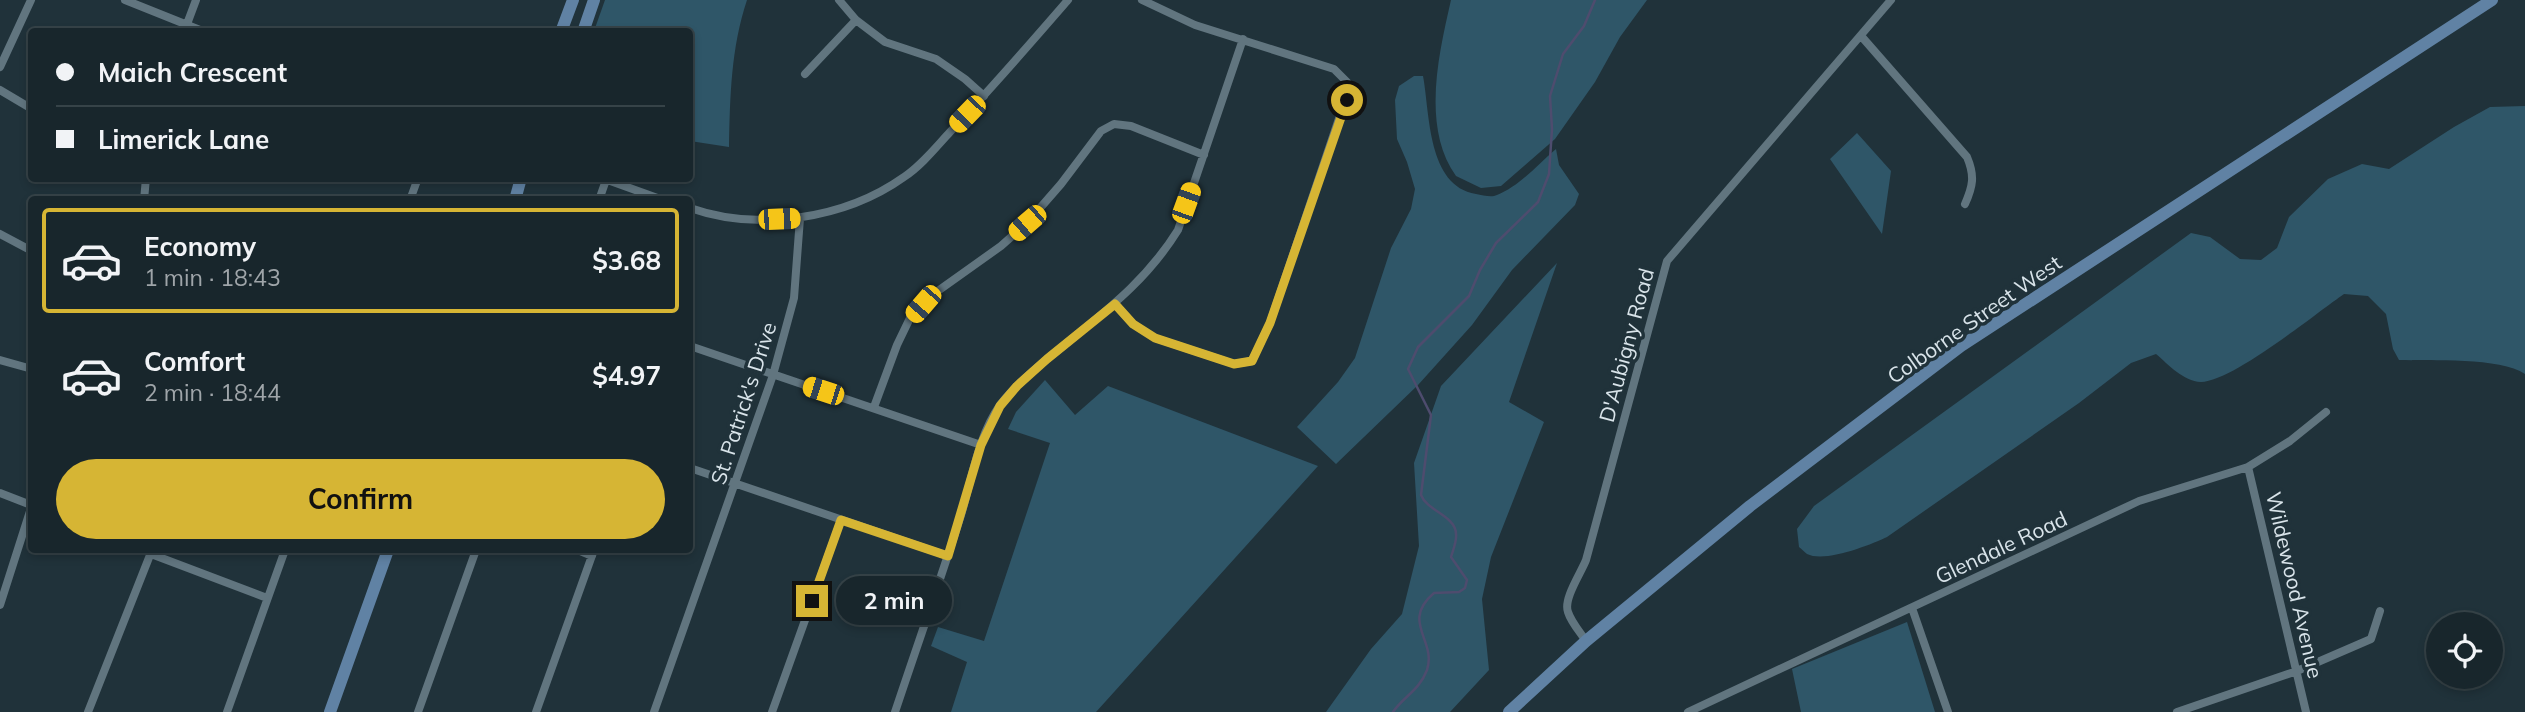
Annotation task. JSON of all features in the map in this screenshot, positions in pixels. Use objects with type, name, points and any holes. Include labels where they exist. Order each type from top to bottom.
[{"type":"main road","points":[[562,28],[573,0]]},
{"type":"main road","points":[[584,28],[594,0]]},
{"type":"main road","name":"Colborne Street West","points":[[1509,712],[1586,641],[1750,506],[1961,346],[2492,0]]},
{"type":"main road","points":[[330,712],[387,553]]},
{"type":"street","points":[[0,67],[31,0]]},
{"type":"street","points":[[125,0],[196,28]]},
{"type":"street","points":[[187,24],[196,0]]},
{"type":"street","points":[[839,0],[856,20],[885,42],[936,59],[984,96]]},
{"type":"street","points":[[693,209],[709,215],[759,220],[800,218],[878,194],[915,168],[984,96],[1068,0]]},
{"type":"street","points":[[1115,304],[1133,324],[1155,338],[1234,364],[1252,361],[1261,346],[1349,89],[1334,69],[1195,25],[1142,0]]},
{"type":"street","name":"D'Aubigny Road","points":[[1586,641],[1569,615],[1567,599],[1586,560],[1667,261],[1891,0]]},
{"type":"street","points":[[805,75],[856,20]]},
{"type":"street","points":[[1862,37],[1967,157],[1974,178],[1965,204]]},
{"type":"street","points":[[895,712],[948,556],[981,445],[1000,406],[1017,386],[1115,304],[1150,270],[1178,230],[1243,39]]},
{"type":"street","points":[[0,90],[28,107]]},
{"type":"street","points":[[874,407],[910,318],[935,293],[1001,246],[1027,223],[1101,131],[1114,124],[1131,126],[1204,155]]},
{"type":"street","points":[[612,182],[652,196]]},
{"type":"street","name":"St. Patrick's Drive","points":[[654,712],[773,375],[794,298],[800,218]]},
{"type":"street","points":[[0,234],[28,249]]},
{"type":"street","points":[[693,347],[981,445]]},
{"type":"street","points":[[0,360],[28,368]]},
{"type":"street","name":"Glendale Road","points":[[1688,712],[2139,501],[2248,467],[2290,441],[2326,412]]},
{"type":"street","name":"Wildewood Avenue","points":[[2248,467],[2306,712]]},
{"type":"street","points":[[693,469],[948,556]]},
{"type":"street","points":[[0,493],[28,504]]},
{"type":"street","points":[[0,605],[28,515]]},
{"type":"street","points":[[772,712],[841,520]]},
{"type":"street","points":[[88,712],[152,553]]},
{"type":"street","points":[[154,553],[267,598]]},
{"type":"street","points":[[227,712],[284,553]]},
{"type":"street","points":[[418,712],[475,553]]},
{"type":"street","points":[[536,712],[593,553]]},
{"type":"street","points":[[1912,608],[1948,712]]},
{"type":"street","points":[[2177,712],[2297,671],[2371,639],[2380,611]]},
{"type":"shaded area","points":[[605,0],[747,0],[735,54],[729,147],[693,141],[693,28],[595,28]]},
{"type":"shaded area","points":[[1451,0],[1647,0],[1555,139],[1501,186],[1481,188],[1456,176],[1445,157],[1439,135],[1436,113],[1438,66]]},
{"type":"shaded area","points":[[1414,76],[1423,76],[1430,127],[1440,163],[1448,177],[1460,188],[1484,196],[1497,195],[1521,181],[1556,149],[1559,165],[1579,194],[1575,205],[1512,270],[1472,325],[1418,385],[1336,464],[1297,427],[1338,382],[1355,358],[1391,248],[1411,209],[1415,189],[1397,139],[1395,100],[1399,86]]},
{"type":"shaded area","points":[[2525,106],[2525,374],[2483,362],[2399,360],[2393,349],[2386,314],[2368,296],[2344,294],[2252,359],[2215,379],[2201,382],[2188,379],[2156,354],[2131,363],[2079,403],[1887,537],[1836,555],[1815,556],[1807,554],[1799,547],[1797,529],[1814,506],[2191,233],[2210,237],[2240,259],[2261,260],[2277,248],[2289,217],[2328,179],[2362,164],[2389,169],[2490,107]]},
{"type":"shaded area","points":[[1857,133],[1891,171],[1882,234],[1830,159]]},
{"type":"shaded area","points":[[1557,263],[1509,402],[1544,422],[1491,557],[1482,599],[1489,670],[1450,712],[1326,712],[1371,649],[1402,614],[1419,546],[1414,463],[1441,386]]},
{"type":"shaded area","points":[[1045,380],[1075,415],[1108,386],[1318,466],[1096,712],[951,712],[967,662],[931,646],[938,627],[984,641],[1050,443],[1008,429],[1016,412]]},
{"type":"shaded area","points":[[1907,622],[1935,712],[1801,712],[1792,669]]},
{"type":"waterway","points":[[1393,712],[1416,688],[1427,670],[1428,649],[1419,622],[1424,603],[1434,593],[1459,592],[1465,588],[1467,580],[1451,557],[1456,540],[1455,528],[1447,518],[1424,501],[1421,495],[1431,415],[1408,369],[1418,347],[1469,296],[1496,243],[1538,202],[1549,174],[1552,129],[1550,96],[1563,54],[1584,26],[1595,0]]},
{"type":"route","points":[[812,601],[841,520],[948,556],[981,445],[1000,406],[1017,386],[1047,359],[1115,304],[1133,324],[1155,338],[1234,364],[1252,361],[1270,323],[1347,100]]}]
